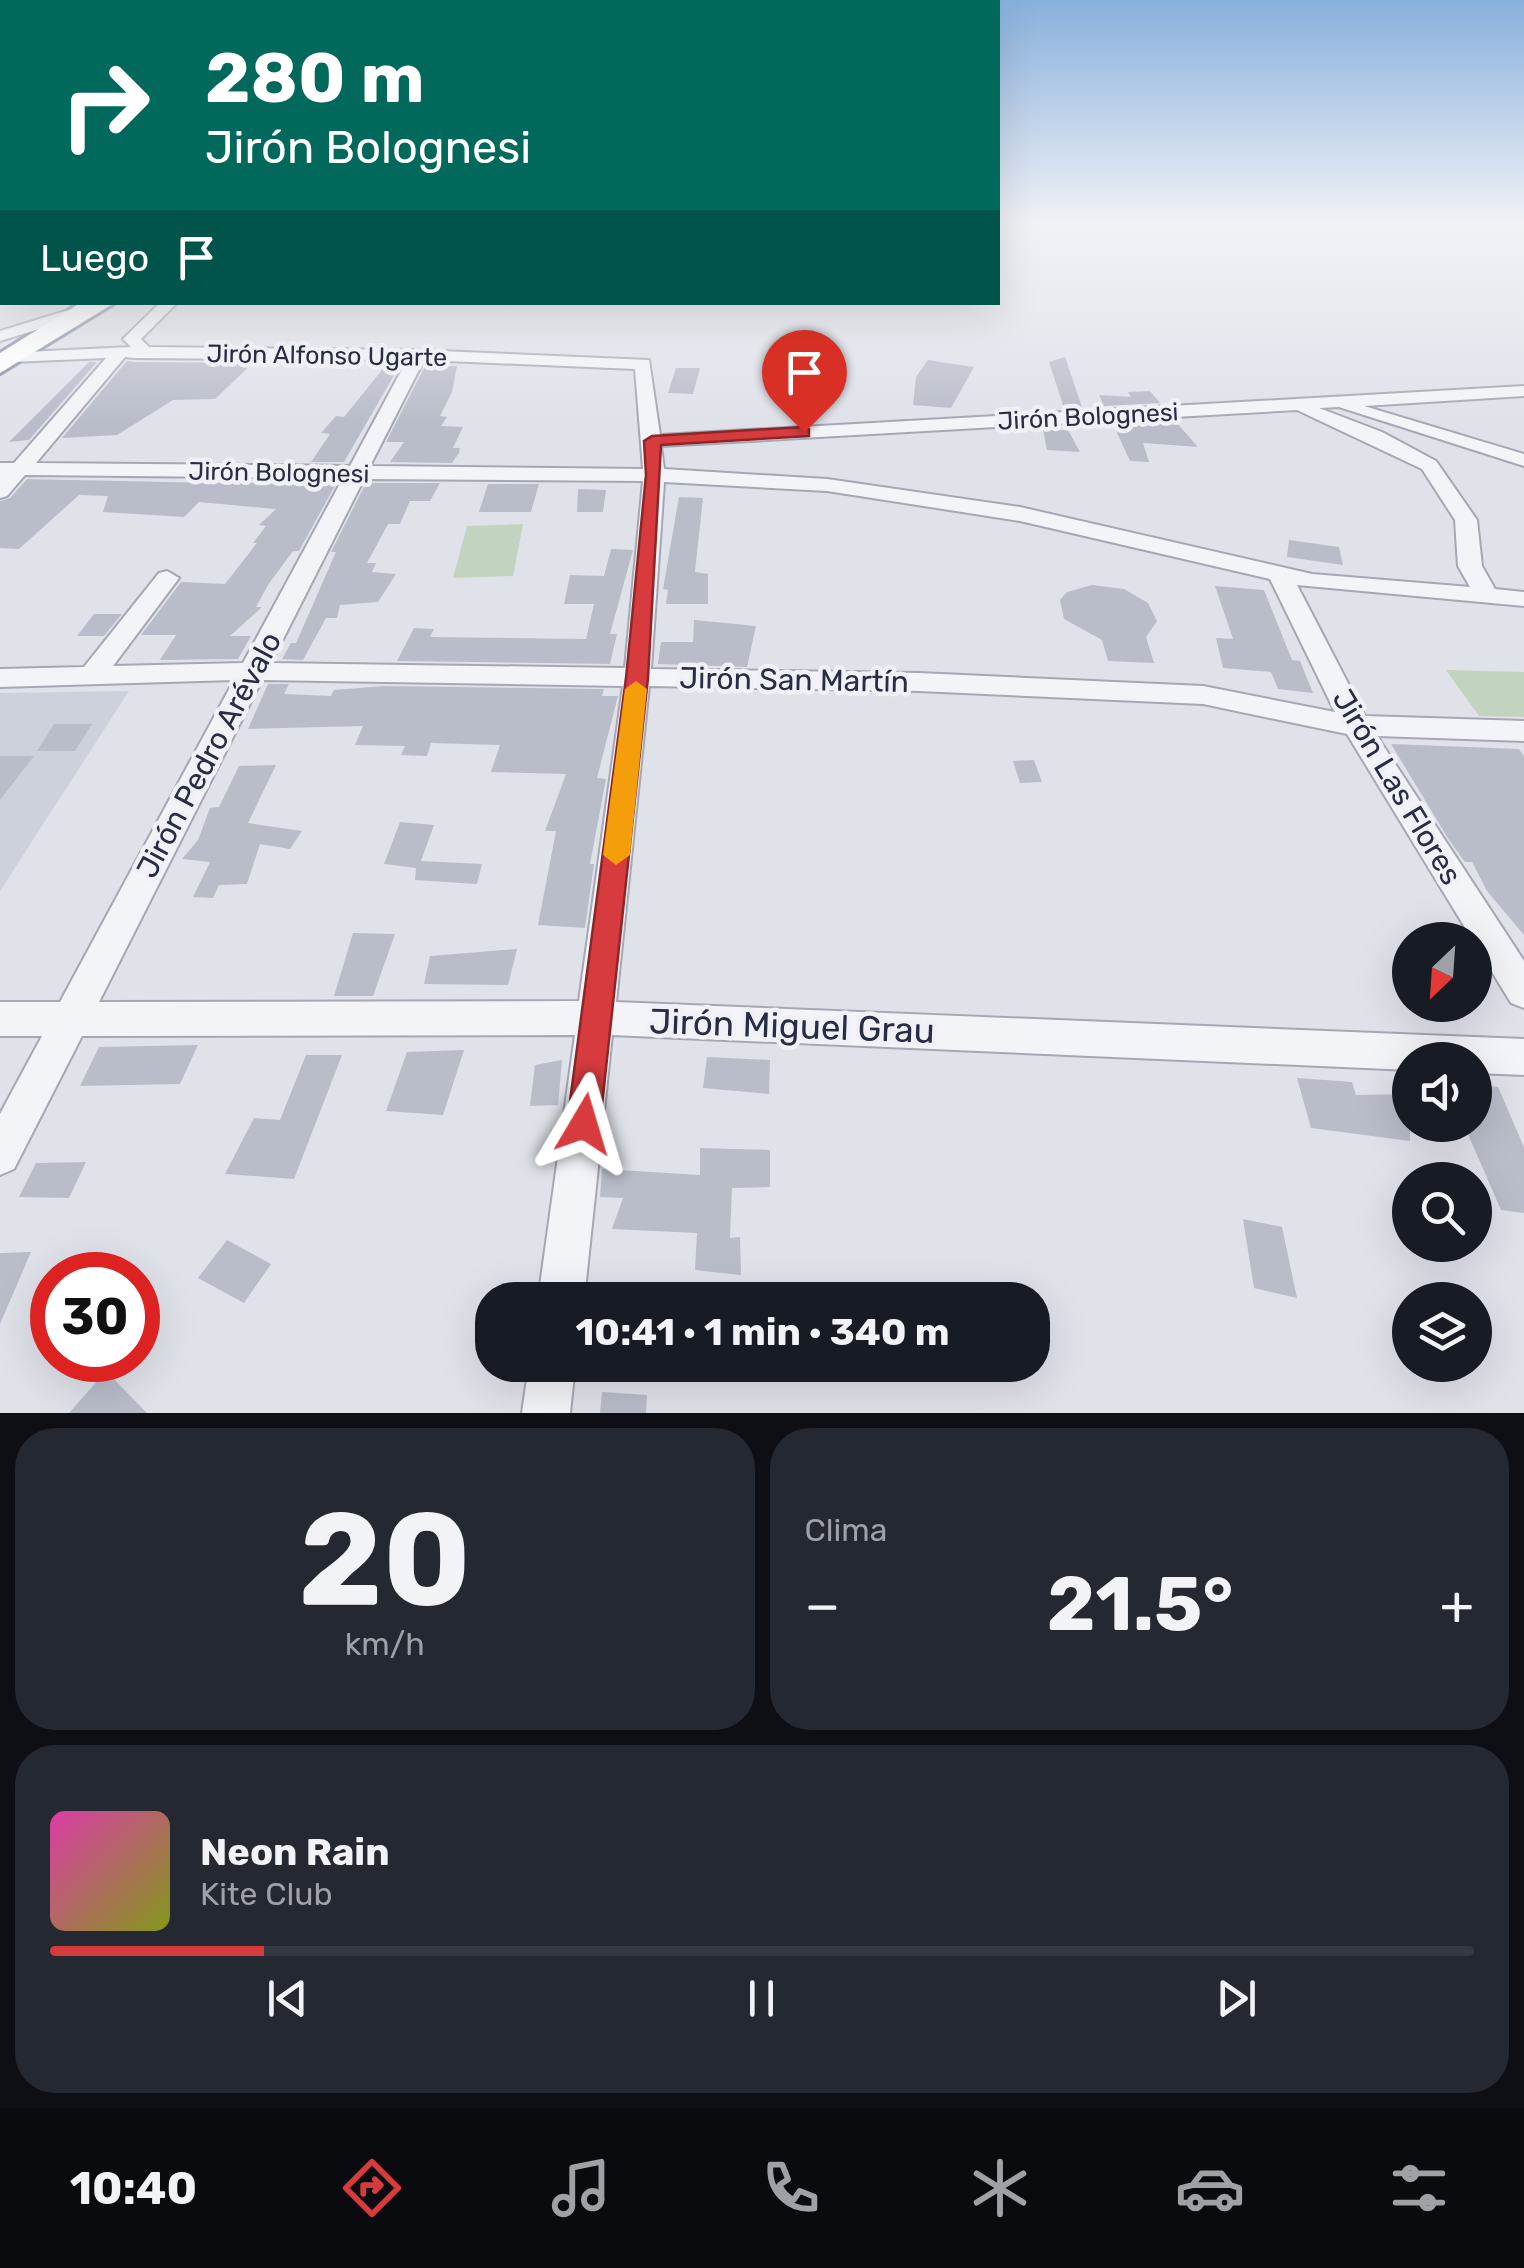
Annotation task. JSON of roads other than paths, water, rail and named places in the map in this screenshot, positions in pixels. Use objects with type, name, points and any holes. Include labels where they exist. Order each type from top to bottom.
[{"type":"highway","points":[[4,352],[94,306]]},
{"type":"street","points":[[0,492],[128,352],[141,348],[131,339],[168,305]]},
{"type":"street","name":"Jirón Alfonso Ugarte","points":[[4,352],[418,355],[643,364],[652,441]]},
{"type":"street","name":"Jirón Pedro Arévalo","points":[[0,1155],[418,355]]},
{"type":"street","name":"Jirón Bolognesi","points":[[652,441],[1524,391]]},
{"type":"street","points":[[1332,402],[1524,460]]},
{"type":"street","points":[[1291,404],[1375,436],[1429,465],[1466,520],[1470,566],[1524,619]]},
{"type":"street","points":[[562,1282],[637,678],[654,475],[652,441]]},
{"type":"street","name":"Jirón Bolognesi","points":[[0,469],[654,475],[827,485],[1020,514],[1281,576],[1505,598]]},
{"type":"street","name":"Jirón Las Flores","points":[[1281,576],[1356,726],[1524,992]]},
{"type":"street","points":[[92,675],[167,578]]},
{"type":"street","name":"Jirón San Martín","points":[[0,678],[255,671],[919,682],[1203,695],[1356,726],[1524,731]]},
{"type":"street","name":"Jirón Miguel Grau","points":[[0,1019],[597,1018],[1524,1057]]},
{"type":"street","points":[[546,1413],[550,1382]]}]
